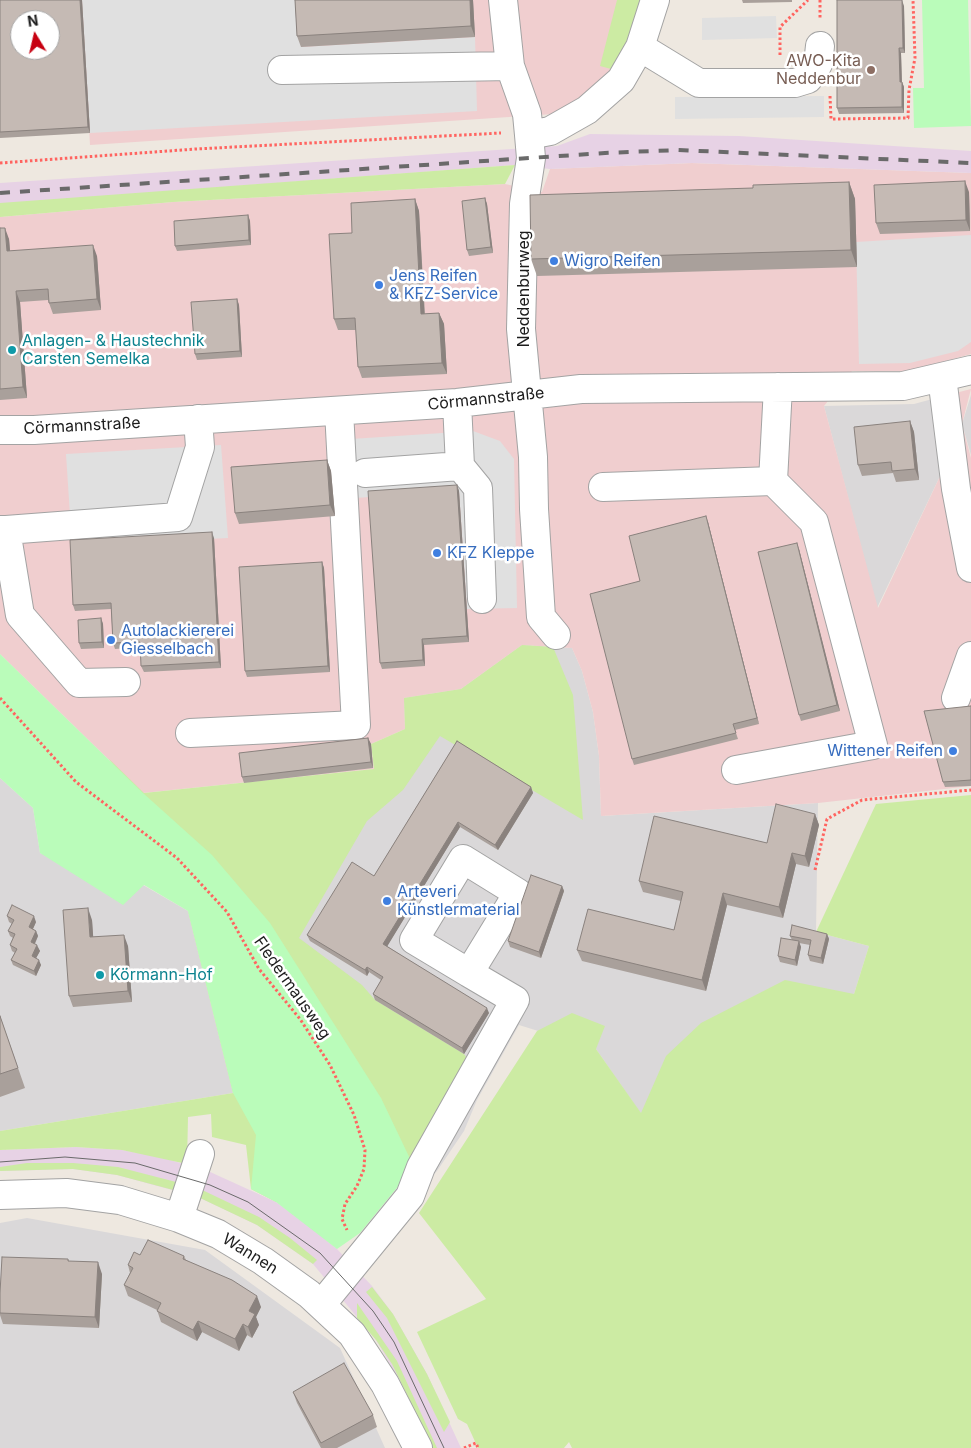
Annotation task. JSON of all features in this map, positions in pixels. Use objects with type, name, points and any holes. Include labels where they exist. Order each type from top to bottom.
[{"type":"street","name":"Neddenburweg","points":[[503,0],[510,66],[527,114],[531,158],[524,204],[521,329],[541,617],[556,635]]},
{"type":"street","points":[[529,135],[550,131],[587,110],[621,80],[640,46],[655,0]]},
{"type":"street","points":[[640,46],[699,83],[795,83],[808,79],[818,64],[820,46]]},
{"type":"street","points":[[282,70],[510,66]]},
{"type":"street","name":"Cörmannstraße","points":[[0,430],[457,403],[581,389],[903,386],[971,370]]},
{"type":"street","points":[[942,377],[956,488],[971,568]]},
{"type":"street","points":[[773,481],[778,387]]},
{"type":"street","points":[[457,403],[460,466],[478,488],[482,599]]},
{"type":"street","points":[[190,733],[356,725],[339,411]]},
{"type":"street","points":[[126,682],[79,683],[20,615],[3,530],[178,517],[200,447],[198,419]]},
{"type":"street","points":[[365,473],[460,466]]},
{"type":"street","points":[[603,487],[773,481],[814,522],[873,745],[736,770]]},
{"type":"street","points":[[956,698],[971,656]]},
{"type":"street","points":[[321,1305],[410,1196],[421,1168],[515,1000],[469,973]]},
{"type":"street","points":[[179,1218],[200,1154]]},
{"type":"street","name":"Wannen","points":[[0,1195],[66,1193],[120,1200],[179,1218],[218,1234],[263,1261],[321,1305],[352,1334],[385,1384],[407,1423],[418,1448]]},
{"type":"path","points":[[781,83],[780,27],[808,0]]},
{"type":"path","points":[[808,79],[830,90],[831,119],[908,118],[909,90],[916,58],[913,0]]},
{"type":"path","points":[[0,163],[216,148],[494,133],[529,135]]},
{"type":"path","name":"Fledermausweg","points":[[0,698],[76,782],[177,858],[227,912],[259,969],[300,1019],[325,1058],[354,1115],[365,1150],[364,1169],[357,1186],[345,1204],[342,1219],[349,1235],[364,1252]]},
{"type":"path","points":[[815,870],[827,819],[862,800],[971,790]]},
{"type":"path","points":[[464,1448],[476,1443],[478,1448]]},
{"type":"shaded area","points":[[82,0],[642,0],[622,72],[569,113],[90,145]]},
{"type":"shaded area","points":[[82,0],[298,0],[301,47],[475,37],[477,111],[90,133]]},
{"type":"shaded area","points":[[776,16],[777,38],[702,40],[702,18]]},
{"type":"shaded area","points":[[824,96],[824,117],[675,119],[675,97]]},
{"type":"shaded area","points":[[590,134],[739,136],[971,151],[971,173],[692,163],[550,169],[515,165],[0,204],[0,183],[557,146]]},
{"type":"shaded area","points":[[692,163],[971,173],[971,354],[910,371],[852,371],[824,406],[878,608],[942,472],[936,398],[971,389],[962,424],[971,458],[971,786],[818,803],[601,816],[599,756],[593,712],[582,671],[572,648],[522,645],[461,689],[404,698],[405,729],[371,744],[374,769],[143,793],[0,654],[0,217],[173,202],[505,184],[542,192],[550,169]]},
{"type":"shaded area","points":[[971,235],[971,342],[958,351],[910,363],[859,364],[856,242]]},
{"type":"shaded area","points":[[971,395],[971,455],[962,424]]},
{"type":"shaded area","points":[[936,398],[942,472],[877,608],[824,406],[914,404]]},
{"type":"shaded area","points":[[473,431],[500,441],[514,459],[517,608],[467,609],[459,491],[355,498],[351,439]]},
{"type":"shaded area","points":[[221,445],[228,538],[72,546],[66,454]]},
{"type":"shaded area","points":[[522,645],[572,648],[582,671],[593,712],[599,756],[601,816],[818,803],[816,932],[869,946],[854,994],[641,1114],[596,1049],[519,1025],[477,1100],[464,1131],[437,1171],[429,1179],[270,923],[374,769],[405,729],[404,698],[461,689]]},
{"type":"shaded area","points":[[0,778],[33,808],[40,853],[143,885],[188,911],[233,1093],[0,1131]]},
{"type":"shaded area","points":[[76,1147],[122,1150],[160,1157],[208,1171],[276,1202],[307,1224],[337,1249],[372,1286],[393,1314],[427,1374],[461,1448],[433,1448],[405,1390],[376,1340],[313,1264],[257,1225],[198,1197],[117,1175],[73,1169],[0,1171],[0,1150]]},
{"type":"shaded area","points":[[27,1218],[205,1250],[340,1348],[385,1448],[0,1448],[0,1223]]},
{"type":"green space","points":[[617,0],[642,0],[622,72],[600,66]]},
{"type":"green space","points":[[922,0],[968,0],[971,126],[914,128],[913,88],[924,88]]},
{"type":"green space","points":[[515,165],[505,184],[173,202],[0,217],[0,203]]},
{"type":"green space","points":[[522,645],[553,647],[573,695],[583,820],[440,736],[403,790],[367,821],[299,938],[362,985],[375,1000],[464,1054],[472,1066],[414,1167],[108,758],[144,793],[374,769],[371,744],[405,729],[404,698],[461,689]]},
{"type":"green space","points":[[0,654],[143,793],[212,855],[270,923],[381,1098],[414,1167],[360,1233],[337,1249],[276,1202],[251,1189],[256,1135],[233,1093],[188,911],[144,885],[123,905],[40,853],[33,808],[0,778]]},
{"type":"green space","points":[[971,795],[971,1448],[572,1448],[569,1442],[564,1448],[478,1448],[467,1424],[458,1419],[417,1332],[486,1299],[419,1213],[537,1031],[572,1013],[605,1026],[596,1049],[641,1113],[666,1056],[701,1023],[785,980],[854,994],[869,946],[816,932],[876,804]]},
{"type":"green space","points":[[188,911],[252,1005],[276,1202],[251,1189],[246,1145],[212,1137],[211,1114],[188,1117],[187,1164],[122,1150],[76,1147],[0,1150],[0,1131],[233,1093]]},
{"type":"green space","points":[[27,1163],[73,1163],[118,1167],[180,1183],[177,1191],[117,1175],[73,1169],[0,1171],[0,1167]]},
{"type":"green space","points":[[198,1188],[259,1217],[290,1238],[317,1260],[313,1264],[257,1225],[198,1197]]},
{"type":"green space","points":[[372,1287],[393,1314],[427,1374],[450,1422],[444,1432],[387,1318],[366,1292]]},
{"type":"green space","points":[[357,1303],[397,1361],[437,1448],[433,1448],[392,1364],[376,1340],[357,1318]]},
{"type":"building","points":[[0,0],[80,0],[88,127],[0,132]]},
{"type":"building","points":[[295,0],[470,0],[471,26],[297,36]]},
{"type":"building","name":"AWO-Kita Neddenbur","points":[[837,0],[902,0],[903,48],[899,48],[902,107],[837,108]]},
{"type":"building","points":[[965,181],[966,220],[876,223],[874,185]]},
{"type":"building","points":[[849,182],[851,250],[531,259],[530,195],[753,188],[753,185]]},
{"type":"building","points":[[485,198],[491,247],[467,250],[462,201]]},
{"type":"building","name":"Jens Reifen & KFZ-Service","points":[[415,199],[421,314],[439,313],[442,363],[358,367],[355,318],[334,319],[329,234],[352,233],[351,203]]},
{"type":"building","points":[[248,215],[249,240],[175,246],[174,221]]},
{"type":"building","points":[[0,228],[5,228],[7,251],[93,245],[97,299],[49,303],[48,289],[16,291],[23,387],[0,389]]},
{"type":"building","points":[[237,299],[240,351],[195,354],[191,302]]},
{"type":"building","points":[[910,421],[915,469],[892,471],[891,462],[858,465],[854,427]]},
{"type":"building","points":[[327,460],[330,505],[235,513],[231,467]]},
{"type":"building","points":[[457,485],[467,636],[422,639],[423,660],[380,663],[368,491]]},
{"type":"building","points":[[706,516],[757,718],[733,724],[736,733],[632,759],[590,594],[640,581],[629,536]]},
{"type":"building","points":[[212,532],[219,662],[141,666],[140,642],[113,643],[111,603],[73,605],[70,540]]},
{"type":"building","points":[[797,543],[837,705],[799,715],[758,552]]},
{"type":"building","points":[[322,562],[328,666],[245,671],[239,567]]},
{"type":"building","points":[[101,618],[102,642],[79,643],[78,620]]},
{"type":"building","name":"Wittener Reifen","points":[[971,706],[971,780],[943,782],[924,711]]},
{"type":"building","points":[[368,738],[371,762],[242,777],[239,753]]},
{"type":"building","points":[[457,741],[531,787],[495,845],[458,822],[383,944],[487,1008],[462,1048],[373,994],[383,977],[367,967],[365,970],[307,935],[352,862],[374,876]]},
{"type":"building","points":[[776,804],[815,814],[805,856],[792,853],[779,907],[723,893],[702,980],[577,950],[588,909],[674,930],[683,892],[639,881],[654,816],[767,843]]},
{"type":"building","points":[[531,875],[562,886],[539,952],[508,941]]},
{"type":"building","points":[[12,905],[34,916],[29,927],[36,931],[31,942],[37,945],[32,956],[39,960],[34,971],[11,960],[17,949],[10,945],[15,934],[8,931],[14,920],[7,916]]},
{"type":"building","name":"Körmann-Hof","points":[[88,908],[90,937],[124,935],[128,991],[69,996],[63,910]]},
{"type":"building","points":[[792,925],[827,934],[821,958],[808,955],[811,940],[790,936]]},
{"type":"building","points":[[781,938],[799,941],[795,960],[778,956]]},
{"type":"building","points":[[0,1016],[18,1068],[0,1074]]},
{"type":"building","points":[[148,1240],[184,1256],[183,1259],[232,1280],[257,1296],[249,1311],[255,1314],[248,1327],[243,1324],[235,1339],[198,1321],[193,1330],[157,1311],[161,1303],[124,1285],[133,1268],[128,1265],[134,1252],[140,1255]]},
{"type":"building","points":[[2,1257],[98,1262],[95,1317],[0,1313]]},
{"type":"building","points":[[344,1363],[373,1415],[321,1443],[293,1392]]},
{"type":"tram line","points":[[0,1162],[65,1157],[135,1163],[210,1185],[248,1202],[320,1253],[373,1311],[394,1342],[444,1448]]},
{"type":"railway","points":[[0,193],[605,153],[678,150],[971,163]]},
{"type":"place","name":"AWO-Kita Neddenbur","points":[[871,70]]},
{"type":"place","name":"Wigro Reifen","points":[[554,261]]},
{"type":"place","name":"Jens Reifen & KFZ-Service","points":[[379,285]]},
{"type":"place","name":"Anlagen- & Haustechnik Carsten Semelka","points":[[12,350]]},
{"type":"place","name":"KFZ Kleppe","points":[[437,553]]},
{"type":"place","name":"Autolackiererei Giesselbach","points":[[111,640]]},
{"type":"place","name":"Wittener Reifen","points":[[953,751]]},
{"type":"place","name":"Arteveri Künstlermaterial","points":[[387,901]]},
{"type":"place","name":"Körmann-Hof","points":[[100,975]]}]
